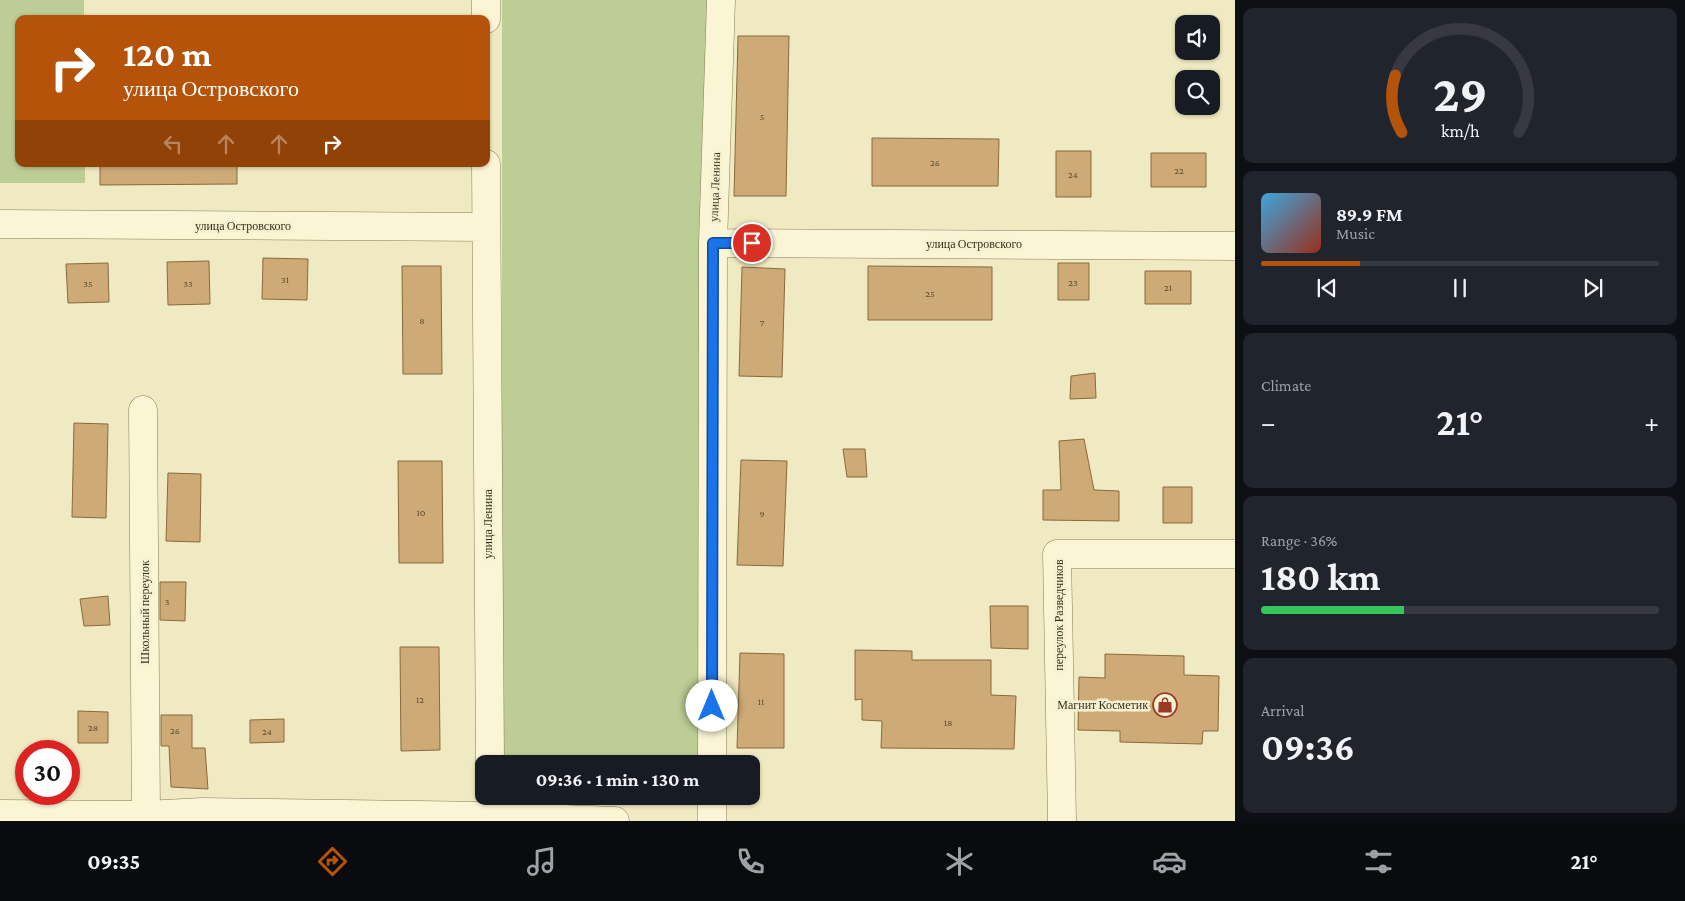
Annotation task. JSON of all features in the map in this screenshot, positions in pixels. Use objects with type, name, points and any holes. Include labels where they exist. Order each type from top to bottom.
[{"type":"street","points":[[486,0],[486,15]]},
{"type":"street","name":"улица Ленина","points":[[712,755],[713,243],[721,0]]},
{"type":"street","name":"улица Ленина","points":[[486,167],[490,755]]},
{"type":"street","name":"улица Островского","points":[[0,224],[486,227]]},
{"type":"street","name":"улица Островского","points":[[713,243],[1235,246]]},
{"type":"street","name":"Школьный переулок","points":[[143,410],[146,815]]},
{"type":"street","name":"переулок Разведчиков","points":[[1062,821],[1058,554],[1235,554]]},
{"type":"street","points":[[712,805],[712,821]]},
{"type":"street","points":[[0,814],[146,815],[202,812],[490,806],[615,821]]},
{"type":"green space","points":[[0,0],[84,0],[84,15],[15,15],[15,167],[85,167],[85,183],[0,183]]},
{"type":"green space","points":[[502,0],[710,0],[699,755],[502,755]]},
{"type":"building","points":[[738,36],[789,36],[786,196],[734,196]]},
{"type":"building","points":[[872,138],[999,139],[998,186],[872,186]]},
{"type":"building","points":[[1056,151],[1091,151],[1091,197],[1056,197]]},
{"type":"building","points":[[1151,153],[1206,153],[1206,187],[1151,187]]},
{"type":"building","points":[[100,167],[237,167],[237,184],[100,185]]},
{"type":"building","points":[[263,258],[308,259],[307,300],[262,299]]},
{"type":"building","points":[[209,261],[210,304],[168,305],[167,262]]},
{"type":"building","points":[[108,263],[109,302],[68,303],[66,264]]},
{"type":"building","points":[[1058,263],[1089,263],[1089,300],[1058,300]]},
{"type":"building","points":[[402,266],[441,266],[442,374],[403,374]]},
{"type":"building","points":[[868,266],[992,267],[992,320],[868,320]]},
{"type":"building","points":[[742,267],[785,269],[782,377],[739,376]]},
{"type":"building","points":[[1145,271],[1191,271],[1191,304],[1145,304]]},
{"type":"building","points":[[1095,373],[1096,398],[1070,399],[1071,376]]},
{"type":"building","points":[[74,423],[108,424],[106,518],[72,517]]},
{"type":"building","points":[[1084,439],[1094,490],[1119,491],[1119,521],[1043,520],[1043,490],[1061,490],[1059,441]]},
{"type":"building","points":[[843,449],[865,449],[867,477],[847,477]]},
{"type":"building","points":[[741,460],[787,461],[783,566],[737,565]]},
{"type":"building","points":[[398,461],[442,461],[443,563],[399,563]]},
{"type":"building","points":[[168,473],[201,474],[200,542],[166,541]]},
{"type":"building","points":[[1163,487],[1192,487],[1192,523],[1163,523]]},
{"type":"building","points":[[160,582],[186,582],[185,621],[160,620]]},
{"type":"building","points":[[108,596],[110,625],[84,626],[80,599]]},
{"type":"building","points":[[990,606],[1028,606],[1028,649],[991,648]]},
{"type":"building","points":[[400,647],[439,647],[440,750],[401,751]]},
{"type":"building","points":[[855,650],[912,651],[912,660],[991,660],[991,695],[1016,696],[1014,749],[881,748],[882,721],[862,720],[862,699],[855,700]]},
{"type":"building","points":[[740,653],[784,654],[784,748],[737,748]]},
{"type":"building","points":[[1105,654],[1184,656],[1184,675],[1219,676],[1218,731],[1203,731],[1202,744],[1120,742],[1120,731],[1078,730],[1079,677],[1105,678]]},
{"type":"building","points":[[78,711],[108,712],[108,743],[80,743],[80,740],[78,740]]},
{"type":"building","points":[[161,715],[192,715],[192,748],[205,748],[208,789],[171,787],[169,746],[161,746]]},
{"type":"building","points":[[284,719],[284,742],[250,743],[250,720]]},
{"type":"place","name":"Магнит Косметик","points":[[1165,705]]},
{"type":"route","points":[[712,706],[713,243],[752,243]]}]
